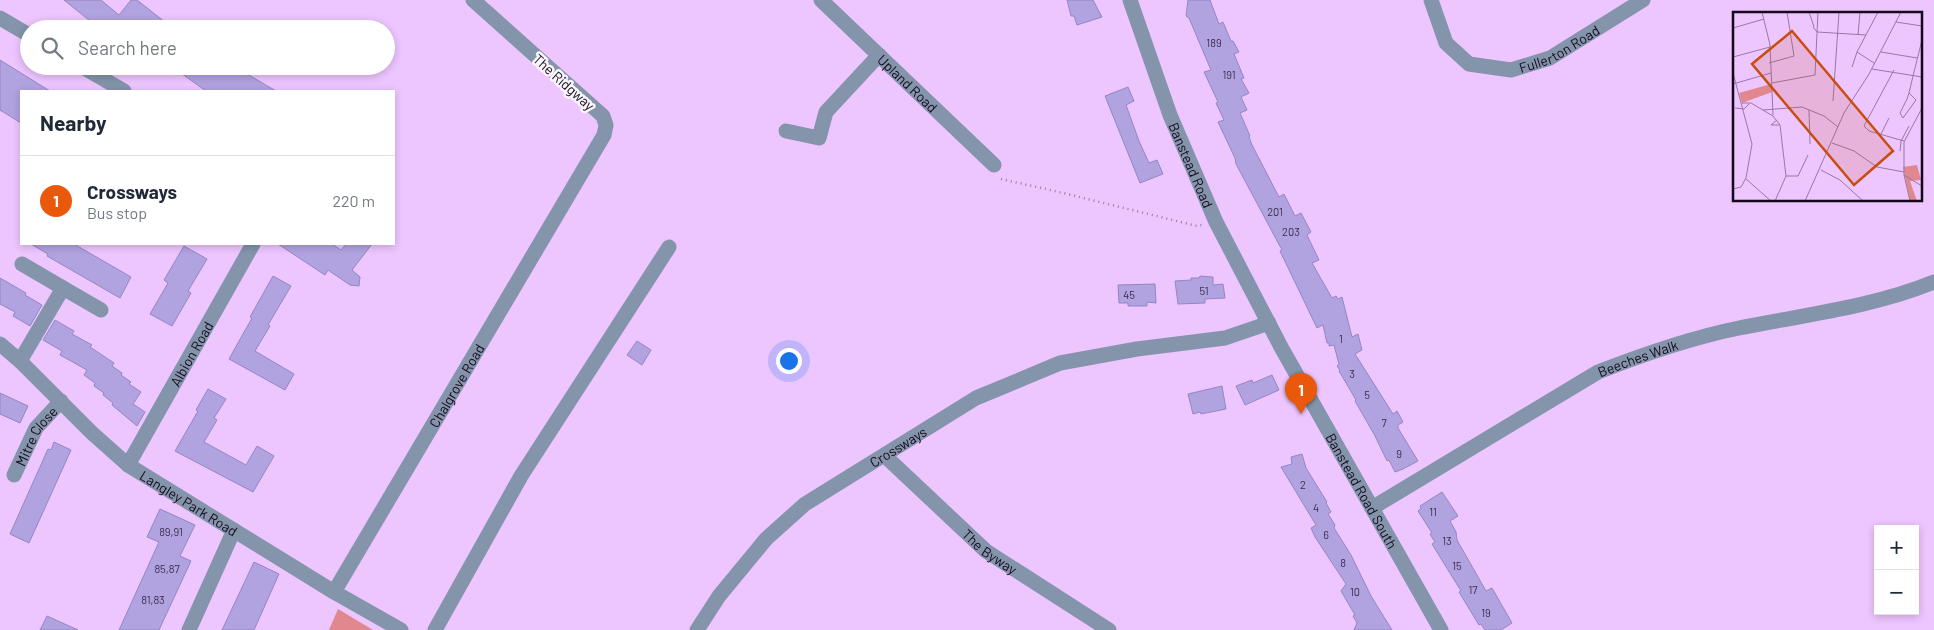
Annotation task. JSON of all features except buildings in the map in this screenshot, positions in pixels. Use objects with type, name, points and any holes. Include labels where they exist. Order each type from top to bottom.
[{"type":"street","name":"The Ridgway","points":[[473,0],[603,116],[606,125],[604,135],[579,180]]},
{"type":"street","name":"Upland Road","points":[[821,0],[994,165]]},
{"type":"street","name":"Banstead Road","points":[[1130,0],[1170,115],[1216,222],[1269,323]]},
{"type":"street","name":"Fullerton Road","points":[[1430,0],[1446,43],[1469,64],[1511,70],[1550,58],[1643,0]]},
{"type":"street","points":[[0,18],[20,30]]},
{"type":"street","points":[[786,131],[819,138],[826,112],[879,55]]},
{"type":"street","points":[[96,75],[122,90]]},
{"type":"street","name":"Chalgrove Road","points":[[334,592],[579,180]]},
{"type":"street","name":"Albion Road","points":[[128,465],[252,245]]},
{"type":"street","points":[[435,630],[521,476],[669,247]]},
{"type":"street","points":[[22,264],[101,310]]},
{"type":"street","name":"Beeches Walk","points":[[1372,508],[1598,372],[1697,338],[1879,299],[1911,291],[1934,282]]},
{"type":"street","points":[[20,361],[63,288]]},
{"type":"street","name":"Crossways","points":[[698,630],[719,596],[766,539],[805,504],[976,398],[1060,363],[1137,349],[1225,338],[1269,323]]},
{"type":"street","name":"Banstead Road South","points":[[1269,323],[1441,630]]},
{"type":"street","name":"Langley Park Road","points":[[0,344],[128,465],[334,592],[401,630]]},
{"type":"street","name":"Mitre Close","points":[[14,475],[36,428],[61,401]]},
{"type":"street","name":"The Byway","points":[[885,456],[986,551],[1108,630]]},
{"type":"street","points":[[189,630],[234,530]]},
{"type":"path","points":[[994,165],[998,178],[1197,226],[1216,222]]},
{"type":"shaded area","points":[[338,609],[373,630],[329,630]]},
{"type":"place","name":"Crossways","points":[[1301,414]]}]
